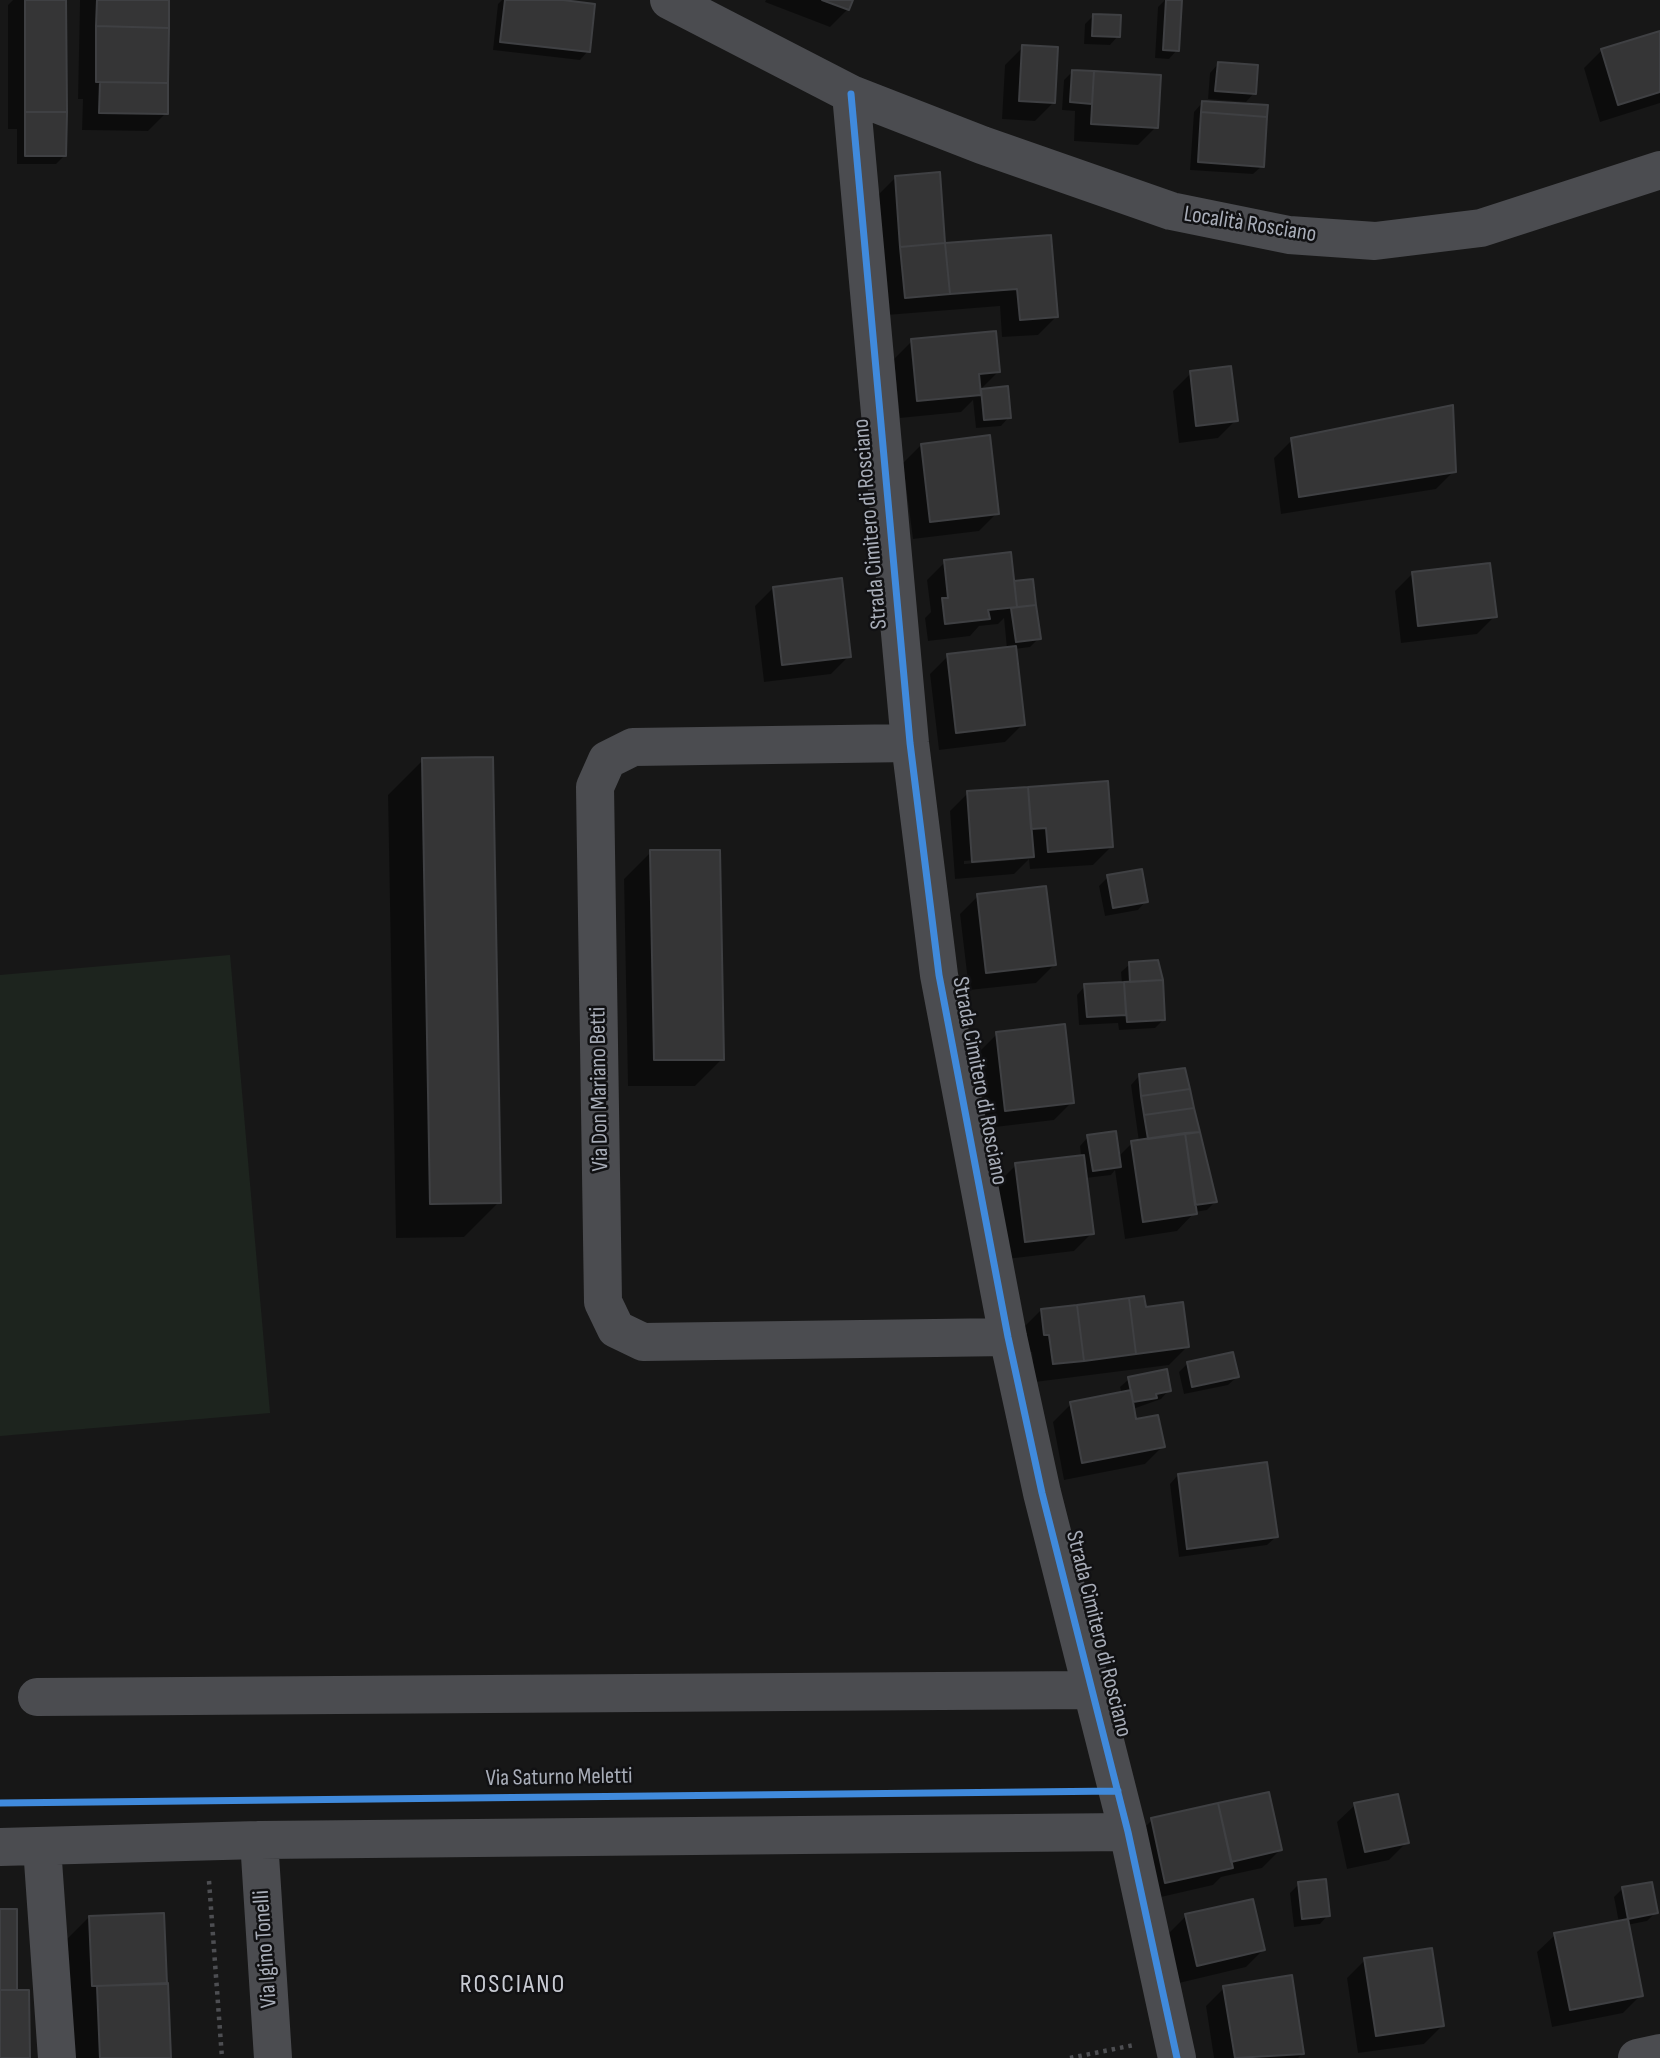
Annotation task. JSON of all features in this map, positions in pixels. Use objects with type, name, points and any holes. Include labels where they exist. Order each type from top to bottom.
[{"type":"street","points":[[669,0],[852,94]]},
{"type":"street","name":"Località Rosciano","points":[[852,94],[982,145],[1171,211],[1289,235],[1375,241],[1481,228],[1660,170]]},
{"type":"street","name":"Strada Cimitero di Rosciano","points":[[852,94],[910,743],[939,975],[1008,1337],[1042,1493],[1128,1832],[1174,2048]]},
{"type":"street","name":"Via Don Mariano Betti","points":[[910,743],[634,747],[607,760],[595,787],[603,1302],[616,1329],[643,1342],[1008,1337]]},
{"type":"street","points":[[37,1697],[1092,1690]]},
{"type":"street","points":[[0,1847],[259,1840],[1128,1832]]},
{"type":"street","name":"Via Igino Tonelli","points":[[259,1840],[273,2058]]},
{"type":"street","points":[[42,1847],[57,2058]]},
{"type":"street","points":[[1637,2058],[1660,2053]]},
{"type":"path","points":[[207,1842],[222,2058]]},
{"type":"path","points":[[1070,2058],[1174,2048]]},
{"type":"shaded area","points":[[230,955],[270,1413],[0,1436],[0,975]]},
{"type":"building","points":[[25,0],[66,0],[67,112],[25,112]]},
{"type":"building","points":[[97,0],[169,0],[169,28],[96,26]]},
{"type":"building","points":[[505,0],[563,0],[595,4],[590,52],[500,42]]},
{"type":"building","points":[[822,0],[853,0],[849,10]]},
{"type":"building","points":[[1166,0],[1182,0],[1179,51],[1163,50]]},
{"type":"building","points":[[1093,14],[1121,15],[1120,37],[1092,36]]},
{"type":"building","points":[[96,26],[169,28],[168,83],[96,82]]},
{"type":"building","points":[[1660,31],[1660,92],[1618,105],[1601,49]]},
{"type":"building","points":[[1022,45],[1058,47],[1055,103],[1019,101]]},
{"type":"building","points":[[1218,62],[1258,65],[1256,94],[1215,91]]},
{"type":"building","points":[[1072,70],[1094,71],[1092,104],[1070,102]]},
{"type":"building","points":[[1094,71],[1161,75],[1158,128],[1091,124]]},
{"type":"building","points":[[100,82],[168,83],[168,114],[99,113]]},
{"type":"building","points":[[1202,101],[1268,105],[1267,117],[1201,112]]},
{"type":"building","points":[[25,112],[67,112],[66,156],[25,156]]},
{"type":"building","points":[[1201,112],[1267,117],[1264,167],[1198,162]]},
{"type":"building","points":[[940,172],[945,243],[900,247],[895,176]]},
{"type":"building","points":[[1051,235],[1058,317],[1020,320],[1017,289],[950,294],[945,243]]},
{"type":"building","points":[[945,243],[950,294],[905,298],[900,247]]},
{"type":"building","points":[[996,331],[1000,372],[979,374],[981,395],[917,401],[911,339]]},
{"type":"building","points":[[1231,366],[1238,421],[1196,426],[1190,371]]},
{"type":"building","points":[[1008,386],[1011,418],[984,420],[981,389]]},
{"type":"building","points":[[1453,405],[1456,472],[1299,497],[1291,438]]},
{"type":"building","points":[[990,435],[999,514],[930,522],[921,444]]},
{"type":"building","points":[[1011,552],[1017,607],[988,610],[990,619],[945,624],[942,598],[948,598],[944,560]]},
{"type":"building","points":[[1490,563],[1497,617],[1418,626],[1412,572]]},
{"type":"building","points":[[842,578],[851,657],[782,665],[773,587]]},
{"type":"building","points":[[1033,579],[1036,605],[1017,607],[1014,581]]},
{"type":"building","points":[[1036,605],[1041,639],[1016,642],[1011,608]]},
{"type":"building","points":[[1016,646],[1025,725],[956,733],[947,654]]},
{"type":"building","points":[[493,757],[501,1203],[430,1204],[422,758]]},
{"type":"building","points":[[1108,781],[1113,847],[1048,852],[1046,828],[1031,829],[1028,787]]},
{"type":"building","points":[[1028,787],[1034,857],[972,862],[967,791]]},
{"type":"building","points":[[650,850],[720,850],[724,1060],[654,1060]]},
{"type":"building","points":[[1142,869],[1148,902],[1113,908],[1107,875]]},
{"type":"building","points":[[1046,886],[1056,965],[986,973],[977,894]]},
{"type":"building","points":[[1158,960],[1163,980],[1130,982],[1129,962]]},
{"type":"building","points":[[1163,980],[1165,1020],[1127,1022],[1124,982]]},
{"type":"building","points":[[1124,982],[1126,1015],[1087,1017],[1084,984]]},
{"type":"building","points":[[1065,1024],[1074,1103],[1005,1111],[996,1032]]},
{"type":"building","points":[[1185,1068],[1190,1089],[1141,1096],[1139,1074]]},
{"type":"building","points":[[1190,1089],[1194,1108],[1144,1115],[1141,1096]]},
{"type":"building","points":[[1194,1108],[1200,1132],[1148,1139],[1144,1115]]},
{"type":"building","points":[[1116,1131],[1121,1167],[1093,1171],[1087,1135]]},
{"type":"building","points":[[1200,1132],[1217,1202],[1195,1205],[1185,1133]]},
{"type":"building","points":[[1185,1133],[1197,1214],[1143,1222],[1131,1141]]},
{"type":"building","points":[[1084,1155],[1094,1234],[1025,1242],[1015,1163]]},
{"type":"building","points":[[1144,1296],[1146,1307],[1183,1302],[1189,1347],[1136,1354],[1129,1298]]},
{"type":"building","points":[[1129,1298],[1136,1354],[1084,1361],[1077,1305]]},
{"type":"building","points":[[1077,1305],[1084,1361],[1053,1364],[1049,1335],[1044,1335],[1041,1309]]},
{"type":"building","points":[[1233,1352],[1239,1377],[1192,1387],[1187,1362]]},
{"type":"building","points":[[1167,1369],[1171,1391],[1156,1394],[1157,1398],[1133,1402],[1128,1377]]},
{"type":"building","points":[[1131,1390],[1136,1419],[1158,1415],[1165,1447],[1082,1463],[1070,1402]]},
{"type":"building","points":[[1267,1462],[1278,1537],[1187,1549],[1178,1474]]},
{"type":"building","points":[[1269,1792],[1282,1850],[1231,1862],[1218,1803]]},
{"type":"building","points":[[1398,1794],[1409,1843],[1365,1852],[1354,1803]]},
{"type":"building","points":[[1218,1803],[1233,1868],[1165,1883],[1151,1818]]},
{"type":"building","points":[[1326,1879],[1330,1916],[1302,1919],[1298,1882]]},
{"type":"building","points":[[1652,1882],[1658,1913],[1628,1919],[1622,1887]]},
{"type":"building","points":[[1253,1899],[1265,1950],[1197,1966],[1185,1914]]},
{"type":"building","points":[[0,1909],[17,1909],[17,1990],[0,1990]]},
{"type":"building","points":[[164,1913],[167,1984],[92,1986],[89,1916]]},
{"type":"building","points":[[1628,1919],[1643,1996],[1570,2010],[1554,1933]]},
{"type":"building","points":[[1432,1948],[1444,2026],[1376,2036],[1364,1958]]},
{"type":"building","points":[[1292,1975],[1304,2054],[1235,2058],[1223,1986]]},
{"type":"building","points":[[168,1983],[171,2058],[100,2058],[97,1986]]},
{"type":"building","points":[[0,1990],[29,1990],[30,2058],[0,2058]]},
{"type":"cycle path","points":[[851,94],[910,743],[939,975],[1008,1337],[1042,1493],[1128,1832],[1177,2058]]},
{"type":"cycle path","name":"Via Saturno Meletti","points":[[0,1803],[1118,1791]]},
{"type":"district","name":"ROSCIANO","points":[[513,1985]]}]
